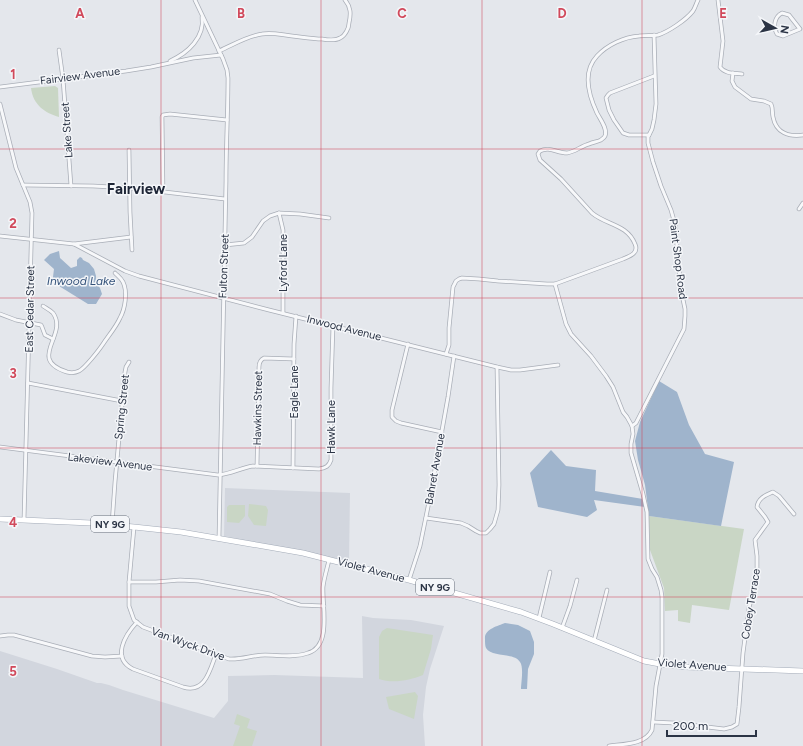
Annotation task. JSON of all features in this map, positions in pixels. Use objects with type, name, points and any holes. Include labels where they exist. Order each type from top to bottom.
[{"type":"main road","name":"Violet Avenue","points":[[0,519],[112,524],[182,532],[303,553],[409,580],[498,605],[539,618],[637,658],[660,664],[803,671]]},
{"type":"street","name":"Fulton Street","points":[[195,0],[221,55],[227,74],[219,538]]},
{"type":"street","points":[[219,51],[260,34],[271,33],[307,38],[330,40],[339,39],[343,37],[347,31],[350,20],[350,8],[345,0]]},
{"type":"street","points":[[446,354],[453,287],[454,283],[460,278],[466,277],[498,282],[555,284],[629,256],[635,252],[636,246],[632,238],[616,224],[592,213],[565,183],[540,160],[538,156],[539,152],[542,149],[546,149],[562,153],[571,152],[603,138],[605,135],[604,129],[593,104],[588,85],[588,75],[591,64],[595,58],[610,45],[619,41],[634,36],[660,34],[669,29],[687,17],[693,10],[698,0]]},
{"type":"street","points":[[718,0],[723,41],[720,67],[724,71],[742,74]]},
{"type":"street","name":"Fairview Avenue","points":[[160,65],[174,60],[182,55],[195,42],[201,31],[202,25],[200,11]]},
{"type":"street","points":[[800,29],[783,36],[778,35],[774,26],[778,15],[782,13],[787,14],[803,32]]},
{"type":"street","name":"Paint Shop Road","points":[[632,426],[636,423],[684,329],[685,316],[675,224],[670,206],[651,158],[648,143],[655,116],[656,100],[654,76],[654,35]]},
{"type":"street","name":"Lake Street","points":[[59,50],[63,79],[71,186]]},
{"type":"street","name":"Fairview Avenue","points":[[0,87],[101,74],[160,65],[193,58],[221,55]]},
{"type":"street","points":[[733,73],[732,81],[735,87],[751,99],[764,101],[771,104],[774,122],[780,131],[789,135],[803,135]]},
{"type":"street","points":[[649,135],[629,135],[623,133],[609,110],[606,98],[610,94],[654,76]]},
{"type":"street","name":"East Cedar Street","points":[[0,104],[16,168],[32,206],[24,520]]},
{"type":"street","points":[[163,192],[162,117],[170,114],[227,120]]},
{"type":"street","points":[[129,150],[132,250]]},
{"type":"street","points":[[23,185],[130,188],[225,200]]},
{"type":"street","points":[[799,209],[803,203]]},
{"type":"street","points":[[225,245],[244,242],[252,237],[263,221],[270,216],[279,213],[329,218]]},
{"type":"street","name":"Lyford Lane","points":[[279,213],[283,230],[283,313]]},
{"type":"street","points":[[0,236],[74,244],[131,236]]},
{"type":"street","name":"Inwood Avenue","points":[[74,244],[127,272],[161,282],[497,367],[520,370],[558,365]]},
{"type":"street","points":[[122,280],[127,272]]},
{"type":"street","points":[[43,306],[52,312],[56,320],[56,329],[48,356],[49,360],[53,365],[67,372],[74,373],[79,371],[97,352],[120,318],[123,310],[125,299],[124,284],[115,273]]},
{"type":"street","points":[[555,284],[566,324],[571,334],[591,356],[606,376],[613,387],[623,412],[632,426],[633,434],[631,454],[647,512],[648,559],[661,590],[662,654],[655,692],[651,732],[644,739],[609,746]]},
{"type":"street","points":[[0,314],[9,318],[41,325],[45,335],[53,339]]},
{"type":"street","name":"Eagle Lane","points":[[293,468],[296,316]]},
{"type":"street","name":"Hawk Lane","points":[[220,475],[257,466],[319,469],[326,467],[330,463],[333,325]]},
{"type":"street","points":[[408,344],[392,410],[392,417],[401,423],[442,432]]},
{"type":"street","name":"Bahret Avenue","points":[[409,580],[420,546],[426,518],[454,356]]},
{"type":"street","name":"Hawkins Street","points":[[257,466],[261,359],[294,359]]},
{"type":"street","name":"Spring Street","points":[[112,524],[116,462],[125,372],[129,362]]},
{"type":"street","points":[[426,518],[464,524],[480,533],[486,533],[494,524],[498,510],[499,485],[497,367]]},
{"type":"street","points":[[28,383],[122,401]]},
{"type":"street","name":"Lakeview Avenue","points":[[0,447],[220,475]]},
{"type":"street","name":"Cobey Terrace","points":[[742,668],[748,608],[757,575],[755,540],[768,522],[757,507],[757,503],[763,497],[773,492],[779,496],[794,514]]},
{"type":"street","points":[[134,527],[129,582],[129,606],[134,620],[137,622],[124,640],[121,650],[126,664],[130,668],[182,688],[190,689],[198,686],[207,677],[216,654]]},
{"type":"street","name":"Van Wyck Drive","points":[[137,622],[143,627],[229,659],[263,655],[294,656],[308,654],[317,648],[321,642],[324,629],[324,580],[329,559]]},
{"type":"street","points":[[539,618],[550,572]]},
{"type":"street","points":[[129,582],[150,583],[180,580],[199,581],[270,594],[300,605],[324,606]]},
{"type":"street","points":[[562,628],[577,580]]},
{"type":"street","points":[[594,641],[607,590]]},
{"type":"street","points":[[0,636],[14,635],[92,656],[122,656]]},
{"type":"street","points":[[653,722],[724,729],[735,726],[738,720],[742,668]]},
{"type":"shaded area","points":[[225,488],[350,493],[349,561],[224,536]]},
{"type":"shaded area","points":[[362,616],[411,620],[444,626],[430,669],[426,687],[423,715],[425,746],[0,746],[0,651],[97,683],[109,685],[214,718],[228,701],[228,676],[274,675],[363,678]]},
{"type":"green space","points":[[55,86],[58,88],[59,117],[45,111],[37,104],[31,88]]},
{"type":"green space","points":[[249,504],[266,506],[268,510],[266,526],[254,525],[248,516]]},
{"type":"green space","points":[[229,505],[245,505],[245,516],[239,523],[227,522],[227,507]]},
{"type":"green space","points":[[649,516],[744,529],[729,610],[692,605],[690,623],[678,621],[678,610],[665,611],[664,588],[650,550]]},
{"type":"green space","points":[[387,628],[433,635],[431,649],[423,675],[401,681],[379,679],[379,637],[382,631]]},
{"type":"green space","points":[[415,692],[418,696],[414,719],[389,709],[386,697]]},
{"type":"green space","points":[[237,714],[250,719],[247,728],[257,731],[252,746],[233,746],[240,726],[234,724]]},
{"type":"water","name":"Inwood Lake","points":[[59,251],[60,258],[71,268],[77,266],[77,260],[80,257],[89,263],[94,269],[96,283],[102,294],[96,304],[88,304],[59,286],[54,281],[54,269],[44,260],[50,254]]},
{"type":"water","points":[[659,381],[677,392],[689,425],[705,454],[734,462],[721,526],[649,516],[645,485],[638,460],[635,441],[640,422]]},
{"type":"water","points":[[551,450],[566,466],[596,470],[595,491],[643,499],[645,507],[594,500],[597,510],[587,517],[538,507],[530,473]]},
{"type":"water","points":[[505,623],[518,625],[530,631],[534,642],[534,654],[528,669],[527,689],[521,689],[522,667],[520,662],[513,657],[493,653],[486,647],[485,636],[489,630]]},
{"type":"district","name":"Fairview","points":[[136,189]]}]
